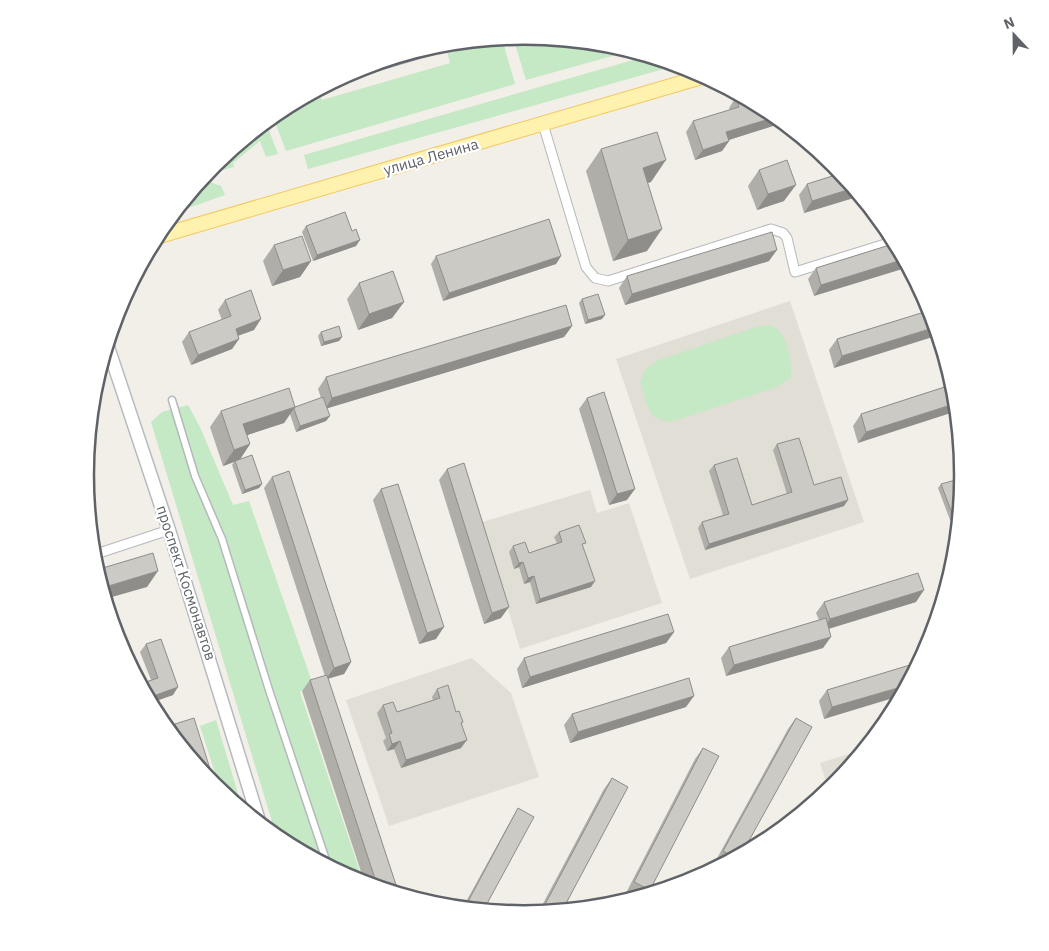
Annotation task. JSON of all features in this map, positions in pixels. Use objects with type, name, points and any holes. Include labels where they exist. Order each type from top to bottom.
[{"type":"main road","name":"улица Ленина","points":[[169,233],[693,80]]},
{"type":"main road","name":"проспект Космонавтов","points":[[112,355],[169,530],[256,812]]},
{"type":"street","points":[[543,124],[586,268],[595,278],[608,281],[771,230],[783,233],[787,238],[795,272],[887,244]]},
{"type":"street","points":[[172,400],[195,476],[222,539],[269,690],[325,857]]},
{"type":"street","points":[[101,553],[169,530]]},
{"type":"shaded area","points":[[790,301],[864,522],[690,579],[616,359]]},
{"type":"shaded area","points":[[590,490],[597,513],[629,503],[662,603],[520,649],[482,522]]},
{"type":"shaded area","points":[[472,658],[511,693],[539,777],[389,826],[346,700]]},
{"type":"shaded area","points":[[854,752],[826,782],[820,763]]},
{"type":"green space","points":[[516,45],[553,46],[616,55],[526,80]]},
{"type":"green space","points":[[504,46],[515,84],[286,151],[276,124],[321,97],[322,100],[450,63],[447,52]]},
{"type":"green space","points":[[634,60],[665,69],[308,169],[304,155]]},
{"type":"green space","points":[[269,129],[278,154],[266,157],[260,141],[233,163],[234,167],[220,171]]},
{"type":"green space","points":[[210,182],[221,186],[225,195],[187,208]]},
{"type":"green space","points":[[759,326],[771,326],[777,329],[785,340],[790,356],[791,377],[777,387],[674,421],[658,419],[653,415],[647,404],[640,382],[645,370],[656,361]]},
{"type":"green space","points":[[188,405],[200,427],[233,505],[249,501],[312,682],[300,692],[360,873],[334,862],[273,825],[151,422],[162,412]]},
{"type":"green space","points":[[216,720],[239,797],[216,775],[200,726]]},
{"type":"building","points":[[737,102],[767,120],[726,132],[729,141],[703,150],[693,121],[739,107]]},
{"type":"building","points":[[657,132],[666,160],[643,168],[662,229],[628,240],[601,149]]},
{"type":"building","points":[[787,160],[796,185],[768,194],[759,170]]},
{"type":"building","points":[[833,176],[846,190],[812,201],[807,184]]},
{"type":"building","points":[[345,212],[352,231],[356,229],[360,240],[317,255],[306,226]]},
{"type":"building","points":[[549,219],[561,256],[449,293],[436,256]]},
{"type":"building","points":[[772,232],[777,250],[632,294],[627,276]]},
{"type":"building","points":[[302,236],[311,261],[283,270],[274,245]]},
{"type":"building","points":[[888,246],[898,261],[821,285],[816,268]]},
{"type":"building","points":[[393,271],[404,302],[369,314],[359,283]]},
{"type":"building","points":[[251,290],[261,319],[236,329],[239,339],[198,355],[189,332],[231,316],[225,300]]},
{"type":"building","points":[[598,294],[605,315],[588,320],[582,299]]},
{"type":"building","points":[[566,305],[572,326],[332,398],[326,377]]},
{"type":"building","points":[[923,313],[929,329],[842,356],[837,339]]},
{"type":"building","points":[[339,326],[342,337],[324,342],[321,332]]},
{"type":"building","points":[[946,387],[949,406],[866,432],[861,414]]},
{"type":"building","points":[[289,388],[295,407],[243,424],[250,444],[234,450],[221,411]]},
{"type":"building","points":[[604,392],[635,489],[617,494],[587,398]]},
{"type":"building","points":[[323,397],[330,416],[300,426],[295,407]]},
{"type":"building","points":[[799,438],[814,485],[841,477],[848,500],[709,544],[702,522],[729,514],[714,465],[737,458],[752,505],[792,492],[777,444]]},
{"type":"building","points":[[252,455],[262,484],[245,490],[235,461]]},
{"type":"building","points":[[464,463],[509,607],[492,613],[447,469]]},
{"type":"building","points":[[289,471],[351,662],[334,668],[272,477]]},
{"type":"building","points":[[955,480],[953,515],[941,484]]},
{"type":"building","points":[[398,484],[444,627],[427,633],[381,489]]},
{"type":"building","points":[[579,525],[586,543],[582,544],[595,581],[540,599],[534,576],[528,578],[523,562],[519,563],[513,546],[525,542],[529,553],[562,542],[559,532]]},
{"type":"building","points":[[153,553],[158,571],[109,586],[104,568]]},
{"type":"building","points":[[918,573],[924,590],[830,619],[824,602]]},
{"type":"building","points":[[668,614],[674,632],[530,677],[524,658]]},
{"type":"building","points":[[826,618],[831,637],[734,665],[729,647]]},
{"type":"building","points":[[161,639],[178,687],[155,696],[147,682],[158,678],[146,644]]},
{"type":"building","points":[[912,665],[899,688],[832,707],[827,690]]},
{"type":"building","points":[[327,675],[396,886],[375,879],[310,680]]},
{"type":"building","points":[[689,678],[694,696],[578,732],[572,714]]},
{"type":"building","points":[[448,685],[456,712],[459,711],[463,722],[461,723],[467,740],[406,760],[400,741],[392,744],[389,734],[392,733],[383,705],[393,702],[397,712],[440,698],[437,689]]},
{"type":"building","points":[[194,718],[210,769],[183,738],[175,724]]},
{"type":"building","points":[[796,718],[812,727],[747,843],[729,854],[723,851]]},
{"type":"building","points":[[703,748],[719,756],[652,886],[646,888],[634,882]]},
{"type":"building","points":[[612,778],[628,787],[566,904],[545,905]]},
{"type":"building","points":[[518,808],[534,817],[487,904],[468,902]]}]
